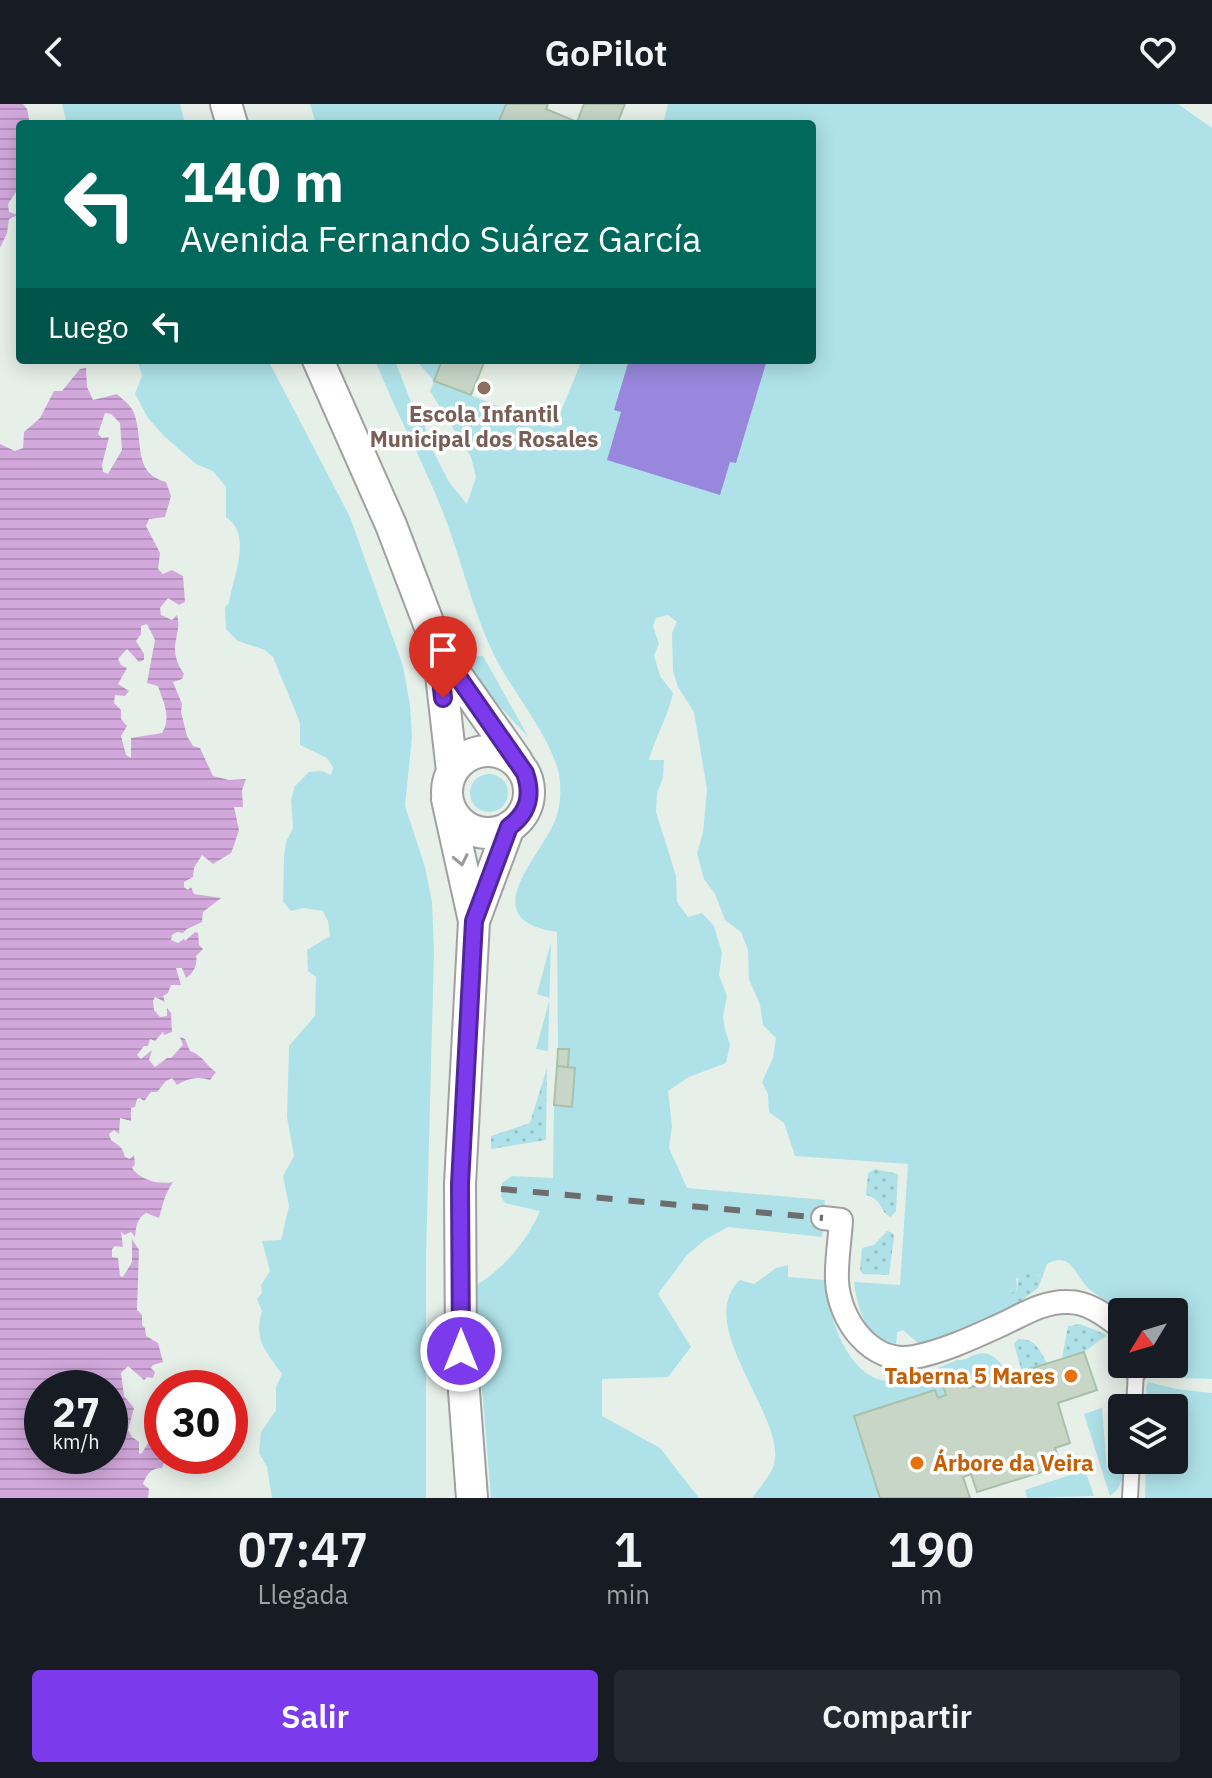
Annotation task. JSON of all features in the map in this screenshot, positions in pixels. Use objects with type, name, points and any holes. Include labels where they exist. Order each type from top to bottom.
[{"type":"street","points":[[320,364],[391,525],[438,648],[518,763],[529,785],[530,798],[519,820],[497,832],[483,833],[471,829],[460,822],[452,811],[438,648]]},
{"type":"street","points":[[472,1498],[461,1351],[460,1184],[474,921],[450,785],[471,754],[483,750],[496,751],[518,763]]},
{"type":"street","points":[[474,921],[509,827]]},
{"type":"street","points":[[823,1218],[841,1220],[837,1281],[839,1297],[848,1320],[874,1350],[892,1357],[913,1357],[1054,1303],[1086,1304],[1108,1319]]},
{"type":"lane","points":[[1130,1498],[1131,1474]]},
{"type":"shaded area","points":[[0,104],[23,104],[29,120],[16,120],[16,192],[8,204],[9,212],[16,216],[9,219],[0,248]]},
{"type":"shaded area","points":[[62,104],[180,104],[184,120],[66,120]]},
{"type":"shaded area","points":[[310,104],[506,104],[500,120],[315,120]]},
{"type":"shaded area","points":[[668,104],[1178,104],[1212,128],[1212,1379],[1184,1378],[1188,1378],[1188,1298],[1108,1298],[1108,1301],[1090,1290],[1072,1267],[1062,1260],[1047,1264],[1043,1275],[1016,1278],[1016,1294],[1009,1309],[965,1331],[918,1343],[903,1330],[897,1332],[896,1347],[886,1345],[871,1332],[857,1301],[854,1282],[900,1285],[908,1164],[795,1156],[784,1123],[769,1112],[768,1094],[762,1082],[773,1058],[776,1038],[763,1025],[760,1005],[749,979],[748,950],[741,932],[725,920],[715,894],[704,879],[697,853],[703,833],[707,789],[694,712],[678,687],[673,671],[672,633],[677,622],[668,615],[656,618],[653,626],[659,644],[654,655],[660,676],[673,693],[649,760],[664,760],[656,812],[676,876],[677,902],[688,917],[702,913],[714,926],[722,953],[719,975],[727,996],[723,1016],[730,1044],[726,1063],[689,1077],[668,1091],[672,1126],[669,1148],[687,1188],[825,1200],[822,1237],[728,1227],[706,1239],[687,1255],[658,1294],[691,1347],[668,1377],[602,1379],[602,1416],[660,1448],[699,1498],[491,1498],[478,1338],[477,1285],[514,1252],[529,1233],[540,1211],[505,1203],[501,1197],[502,1183],[512,1176],[553,1178],[554,1105],[572,1106],[575,1068],[568,1067],[569,1049],[558,1049],[557,932],[533,925],[519,915],[515,903],[525,871],[556,817],[560,783],[546,740],[493,653],[442,510],[377,364],[396,364],[415,412],[425,426],[430,445],[449,482],[467,504],[476,477],[471,457],[430,391],[434,381],[554,428],[580,364],[816,364],[816,120],[664,120]]},
{"type":"shaded area","points":[[138,364],[270,364],[350,517],[403,666],[412,737],[405,806],[425,867],[432,902],[434,953],[426,1257],[426,1498],[272,1498],[267,1467],[259,1453],[261,1432],[276,1410],[276,1387],[282,1374],[266,1352],[260,1337],[262,1311],[257,1299],[270,1271],[262,1241],[281,1240],[289,1206],[283,1176],[294,1156],[287,1117],[289,1046],[315,1016],[316,977],[308,971],[307,950],[330,936],[323,911],[304,908],[291,911],[283,902],[284,857],[286,842],[293,828],[291,800],[295,786],[309,772],[322,771],[331,775],[333,767],[327,758],[300,745],[300,723],[273,657],[265,650],[238,641],[226,629],[225,607],[229,603],[240,545],[234,525],[226,517],[226,487],[213,471],[196,464],[148,418],[135,394],[142,375]]},
{"type":"shaded area","points":[[419,364],[440,364],[434,381]]},
{"type":"shaded area","points":[[628,364],[766,364],[736,463],[730,462],[720,495],[607,460],[621,412],[614,410]]},
{"type":"shaded area","points":[[86,368],[87,387],[93,400],[117,394],[134,413],[144,463],[155,478],[166,482],[171,496],[165,517],[149,519],[146,526],[160,553],[158,569],[163,574],[172,570],[183,576],[185,602],[179,605],[168,598],[160,608],[161,615],[172,620],[177,615],[175,649],[184,674],[182,679],[173,682],[182,704],[187,736],[193,746],[200,748],[213,776],[229,780],[246,779],[242,790],[243,807],[234,807],[239,830],[231,853],[213,864],[202,855],[194,868],[193,877],[184,882],[184,887],[188,890],[191,887],[194,894],[221,898],[203,912],[202,922],[183,933],[172,935],[171,940],[178,943],[198,933],[199,945],[203,949],[196,956],[196,965],[189,976],[186,978],[182,968],[176,968],[181,985],[171,985],[163,996],[165,1002],[155,997],[153,1001],[154,1010],[160,1017],[167,1016],[167,1008],[171,1013],[172,1032],[164,1035],[163,1032],[155,1041],[150,1039],[148,1046],[144,1046],[137,1055],[141,1059],[152,1050],[149,1060],[155,1067],[171,1058],[183,1045],[180,1037],[185,1039],[190,1051],[216,1072],[210,1080],[193,1078],[177,1085],[172,1078],[166,1081],[144,1101],[137,1099],[135,1107],[131,1108],[131,1121],[120,1118],[119,1134],[114,1130],[109,1134],[125,1157],[130,1159],[134,1155],[132,1168],[140,1176],[156,1182],[173,1182],[159,1218],[146,1213],[139,1220],[135,1237],[131,1232],[124,1235],[121,1231],[123,1247],[115,1246],[112,1249],[112,1257],[118,1258],[120,1276],[123,1277],[132,1262],[132,1239],[139,1250],[137,1310],[142,1315],[146,1336],[158,1343],[163,1362],[153,1365],[153,1370],[144,1370],[144,1380],[128,1366],[124,1370],[24,1370],[24,1474],[128,1474],[128,1430],[139,1442],[139,1454],[144,1450],[144,1474],[148,1474],[143,1484],[149,1489],[148,1498],[0,1498],[0,444],[15,451],[23,448],[24,432],[40,418],[54,391],[62,391],[80,369]],"holes":[[[105,413],[111,414],[120,423],[122,450],[108,474],[103,472],[102,465],[109,437],[102,438],[98,434]],[[147,624],[155,640],[147,683],[158,686],[166,710],[166,721],[162,733],[131,738],[131,758],[126,755],[121,736],[127,726],[121,719],[121,710],[114,703],[115,695],[125,696],[129,691],[118,684],[127,668],[118,659],[127,649],[139,662],[144,660],[136,641],[141,634],[141,626]]]},
{"type":"shaded area","points":[[483,656],[529,738],[491,697],[462,657]]},
{"type":"shaded area","points":[[489,774],[503,779],[508,793],[503,807],[489,812],[475,807],[470,793],[475,779]]},
{"type":"shaded area","points":[[551,942],[549,998],[537,994]]},
{"type":"shaded area","points":[[549,1000],[548,1051],[536,1049]]},
{"type":"shaded area","points":[[547,1068],[546,1140],[491,1149],[491,1136],[530,1123]]},
{"type":"shaded area","points":[[875,1169],[898,1174],[896,1211],[891,1217],[876,1200],[866,1195],[868,1173]]},
{"type":"shaded area","points":[[887,1231],[894,1237],[889,1275],[863,1274],[860,1270],[862,1248],[874,1245]]},
{"type":"shaded area","points":[[788,1265],[788,1277],[826,1280],[830,1309],[841,1341],[860,1367],[872,1376],[886,1381],[900,1379],[983,1353],[996,1359],[1010,1375],[969,1388],[964,1373],[941,1380],[946,1395],[938,1398],[935,1390],[854,1416],[880,1498],[752,1498],[773,1467],[775,1448],[769,1425],[734,1347],[727,1322],[728,1299],[740,1280],[754,1284],[776,1268]]},
{"type":"shaded area","points":[[1028,1270],[1038,1276],[1043,1275],[1038,1288],[1010,1309],[1007,1296],[1017,1290],[1019,1273]]},
{"type":"shaded area","points":[[1080,1324],[1107,1335],[1084,1352],[1062,1358],[1068,1326]]},
{"type":"shaded area","points":[[1018,1339],[1033,1343],[1047,1363],[1022,1372],[1014,1344]]},
{"type":"shaded area","points":[[1148,1382],[1212,1393],[1212,1498],[1145,1498],[1146,1474],[1188,1474],[1188,1394],[1147,1394]]},
{"type":"shaded area","points":[[128,1401],[134,1408],[128,1430]]},
{"type":"shaded area","points":[[1102,1408],[1108,1474],[1125,1474],[1117,1490],[1110,1496],[1084,1414]]},
{"type":"shaded area","points":[[1085,1470],[1094,1496],[1027,1498],[1025,1490]]},
{"type":"building","points":[[506,104],[548,104],[546,109],[572,120],[500,120]]},
{"type":"building","points":[[584,104],[625,104],[619,120],[578,120]]},
{"type":"building","points":[[440,364],[483,364],[471,395],[434,381]]},
{"type":"building","points":[[558,1049],[569,1049],[568,1067],[557,1066]]},
{"type":"building","points":[[557,1066],[575,1068],[572,1107],[554,1105]]},
{"type":"building","points":[[1084,1352],[1097,1390],[1058,1403],[1070,1443],[1055,1448],[1061,1466],[977,1492],[971,1474],[963,1477],[970,1498],[880,1498],[854,1416],[935,1390],[938,1398],[946,1395],[941,1380],[964,1373],[969,1388]]},
{"type":"railway","points":[[501,1189],[823,1218]]},
{"type":"place","name":"Escola Infantil Municipal dos Rosales","points":[[484,388]]},
{"type":"place","name":"Taberna 5 Mares","points":[[1071,1376]]},
{"type":"place","name":"Árbore da Veira","points":[[917,1463]]},
{"type":"route","points":[[443,698],[438,648],[525,773],[530,798],[519,820],[509,827],[474,921],[460,1184],[461,1351]]}]
